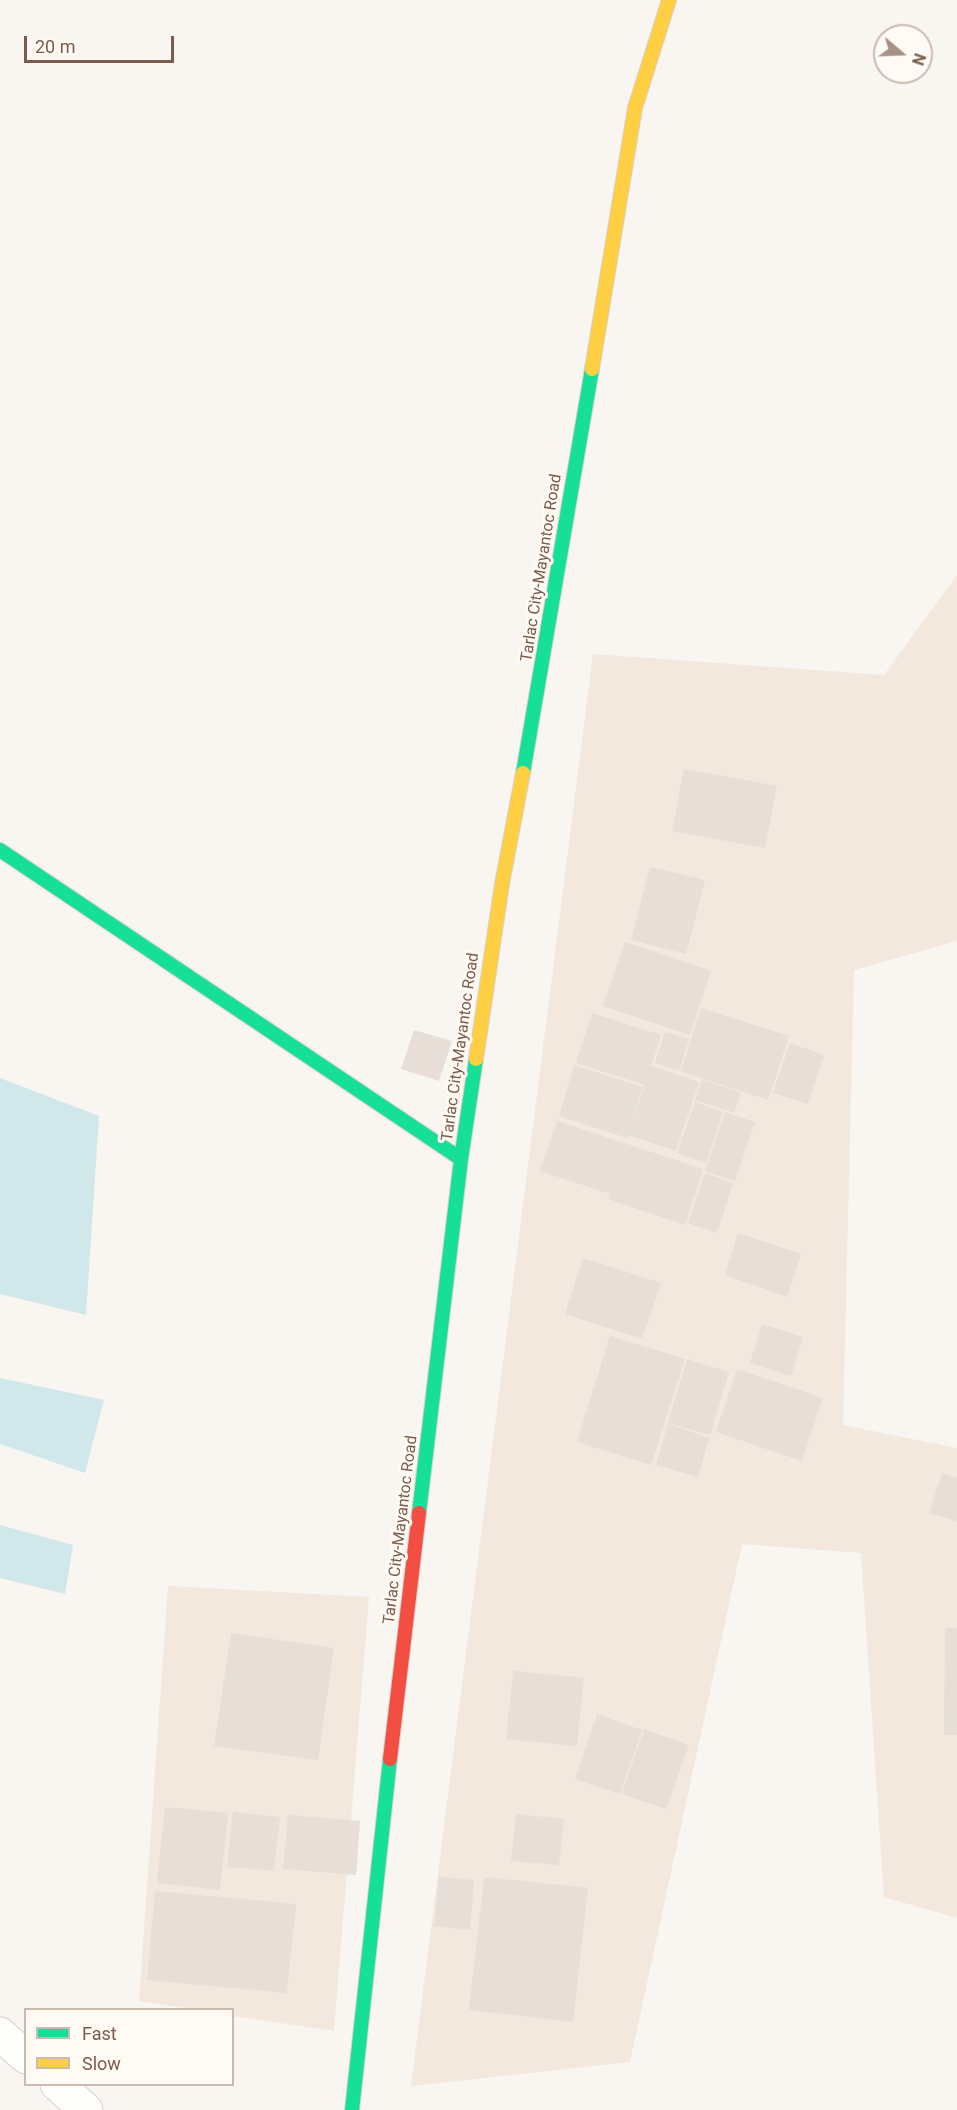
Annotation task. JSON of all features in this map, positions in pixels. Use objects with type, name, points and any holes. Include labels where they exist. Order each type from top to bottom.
[{"type":"main road","name":"Tarlac City-Mayantoc Road","points":[[351,2110],[383,1816],[461,1159],[502,884],[538,690],[635,108],[669,0]]},
{"type":"main road","points":[[0,850],[461,1159]]},
{"type":"street","points":[[0,2034],[24,2054]]},
{"type":"street","points":[[58,2086],[86,2110]]},
{"type":"shaded area","points":[[957,575],[957,941],[854,970],[843,1425],[957,1448],[957,1918],[884,1897],[861,1553],[742,1544],[630,2062],[411,2086],[593,654],[884,675]]},
{"type":"shaded area","points":[[168,1586],[369,1597],[334,2031],[234,2016],[234,2008],[186,2008],[139,2001]]},
{"type":"water","points":[[0,1078],[99,1116],[86,1315],[0,1294]]},
{"type":"water","points":[[0,1378],[104,1400],[85,1473],[0,1444]]},
{"type":"water","points":[[0,1525],[73,1545],[65,1594],[0,1578]]},
{"type":"building","points":[[684,769],[777,786],[765,848],[672,831]]},
{"type":"building","points":[[650,867],[705,880],[686,954],[631,940]]},
{"type":"building","points":[[625,942],[711,971],[690,1035],[603,1006]]},
{"type":"building","points":[[701,1008],[789,1036],[768,1100],[681,1071]]},
{"type":"building","points":[[592,1013],[661,1035],[651,1066],[699,1082],[676,1151],[628,1135],[645,1085],[576,1063]]},
{"type":"building","points":[[414,1030],[452,1041],[439,1081],[401,1069]]},
{"type":"building","points":[[665,1032],[689,1039],[679,1071],[655,1063]]},
{"type":"building","points":[[790,1043],[824,1055],[808,1104],[773,1093]]},
{"type":"building","points":[[574,1065],[643,1087],[627,1138],[559,1116]]},
{"type":"building","points":[[702,1079],[741,1093],[734,1113],[695,1100]]},
{"type":"building","points":[[695,1102],[723,1112],[706,1163],[677,1153]]},
{"type":"building","points":[[725,1112],[755,1122],[735,1181],[705,1171]]},
{"type":"building","points":[[557,1121],[703,1169],[685,1225],[608,1199],[610,1194],[540,1171]]},
{"type":"building","points":[[705,1173],[733,1183],[717,1233],[688,1223]]},
{"type":"building","points":[[738,1233],[801,1254],[787,1297],[725,1275]]},
{"type":"building","points":[[583,1258],[661,1283],[642,1339],[565,1314]]},
{"type":"building","points":[[762,1324],[803,1337],[791,1376],[750,1363]]},
{"type":"building","points":[[610,1336],[685,1359],[651,1465],[577,1442]]},
{"type":"building","points":[[687,1359],[729,1372],[710,1435],[668,1423]]},
{"type":"building","points":[[737,1369],[823,1398],[802,1461],[716,1432]]},
{"type":"building","points":[[668,1424],[709,1438],[698,1477],[656,1465]]},
{"type":"building","points":[[942,1473],[957,1478],[957,1521],[929,1513]]},
{"type":"building","points":[[945,1628],[957,1628],[957,1735],[944,1735]]},
{"type":"building","points":[[231,1633],[334,1648],[318,1760],[214,1746]]},
{"type":"building","points":[[513,1671],[584,1678],[577,1746],[506,1739]]},
{"type":"building","points":[[597,1714],[642,1730],[620,1794],[575,1779]]},
{"type":"building","points":[[644,1729],[689,1745],[666,1809],[622,1794]]},
{"type":"building","points":[[165,1807],[228,1813],[220,1890],[157,1883]]},
{"type":"building","points":[[233,1812],[280,1817],[274,1871],[227,1867]]},
{"type":"building","points":[[516,1814],[564,1819],[559,1865],[511,1861]]},
{"type":"building","points":[[288,1815],[360,1821],[356,1875],[283,1869]]},
{"type":"building","points":[[439,1877],[474,1880],[470,1930],[434,1926]]},
{"type":"building","points":[[484,1877],[588,1888],[573,2022],[469,2010]]},
{"type":"building","points":[[155,1891],[296,1904],[287,1993],[147,1980]]},
{"type":"traffic: fast","points":[[523,773],[592,369]]},
{"type":"traffic: fast","points":[[0,850],[461,1159]]},
{"type":"traffic: fast","points":[[419,1513],[461,1159],[476,1059]]},
{"type":"traffic: fast","points":[[352,2110],[390,1759]]},
{"type":"traffic: slow","points":[[592,369],[635,108],[669,0]]},
{"type":"traffic: slow","points":[[476,1059],[502,884],[523,773]]},
{"type":"traffic: jam","points":[[390,1759],[419,1513]]}]
